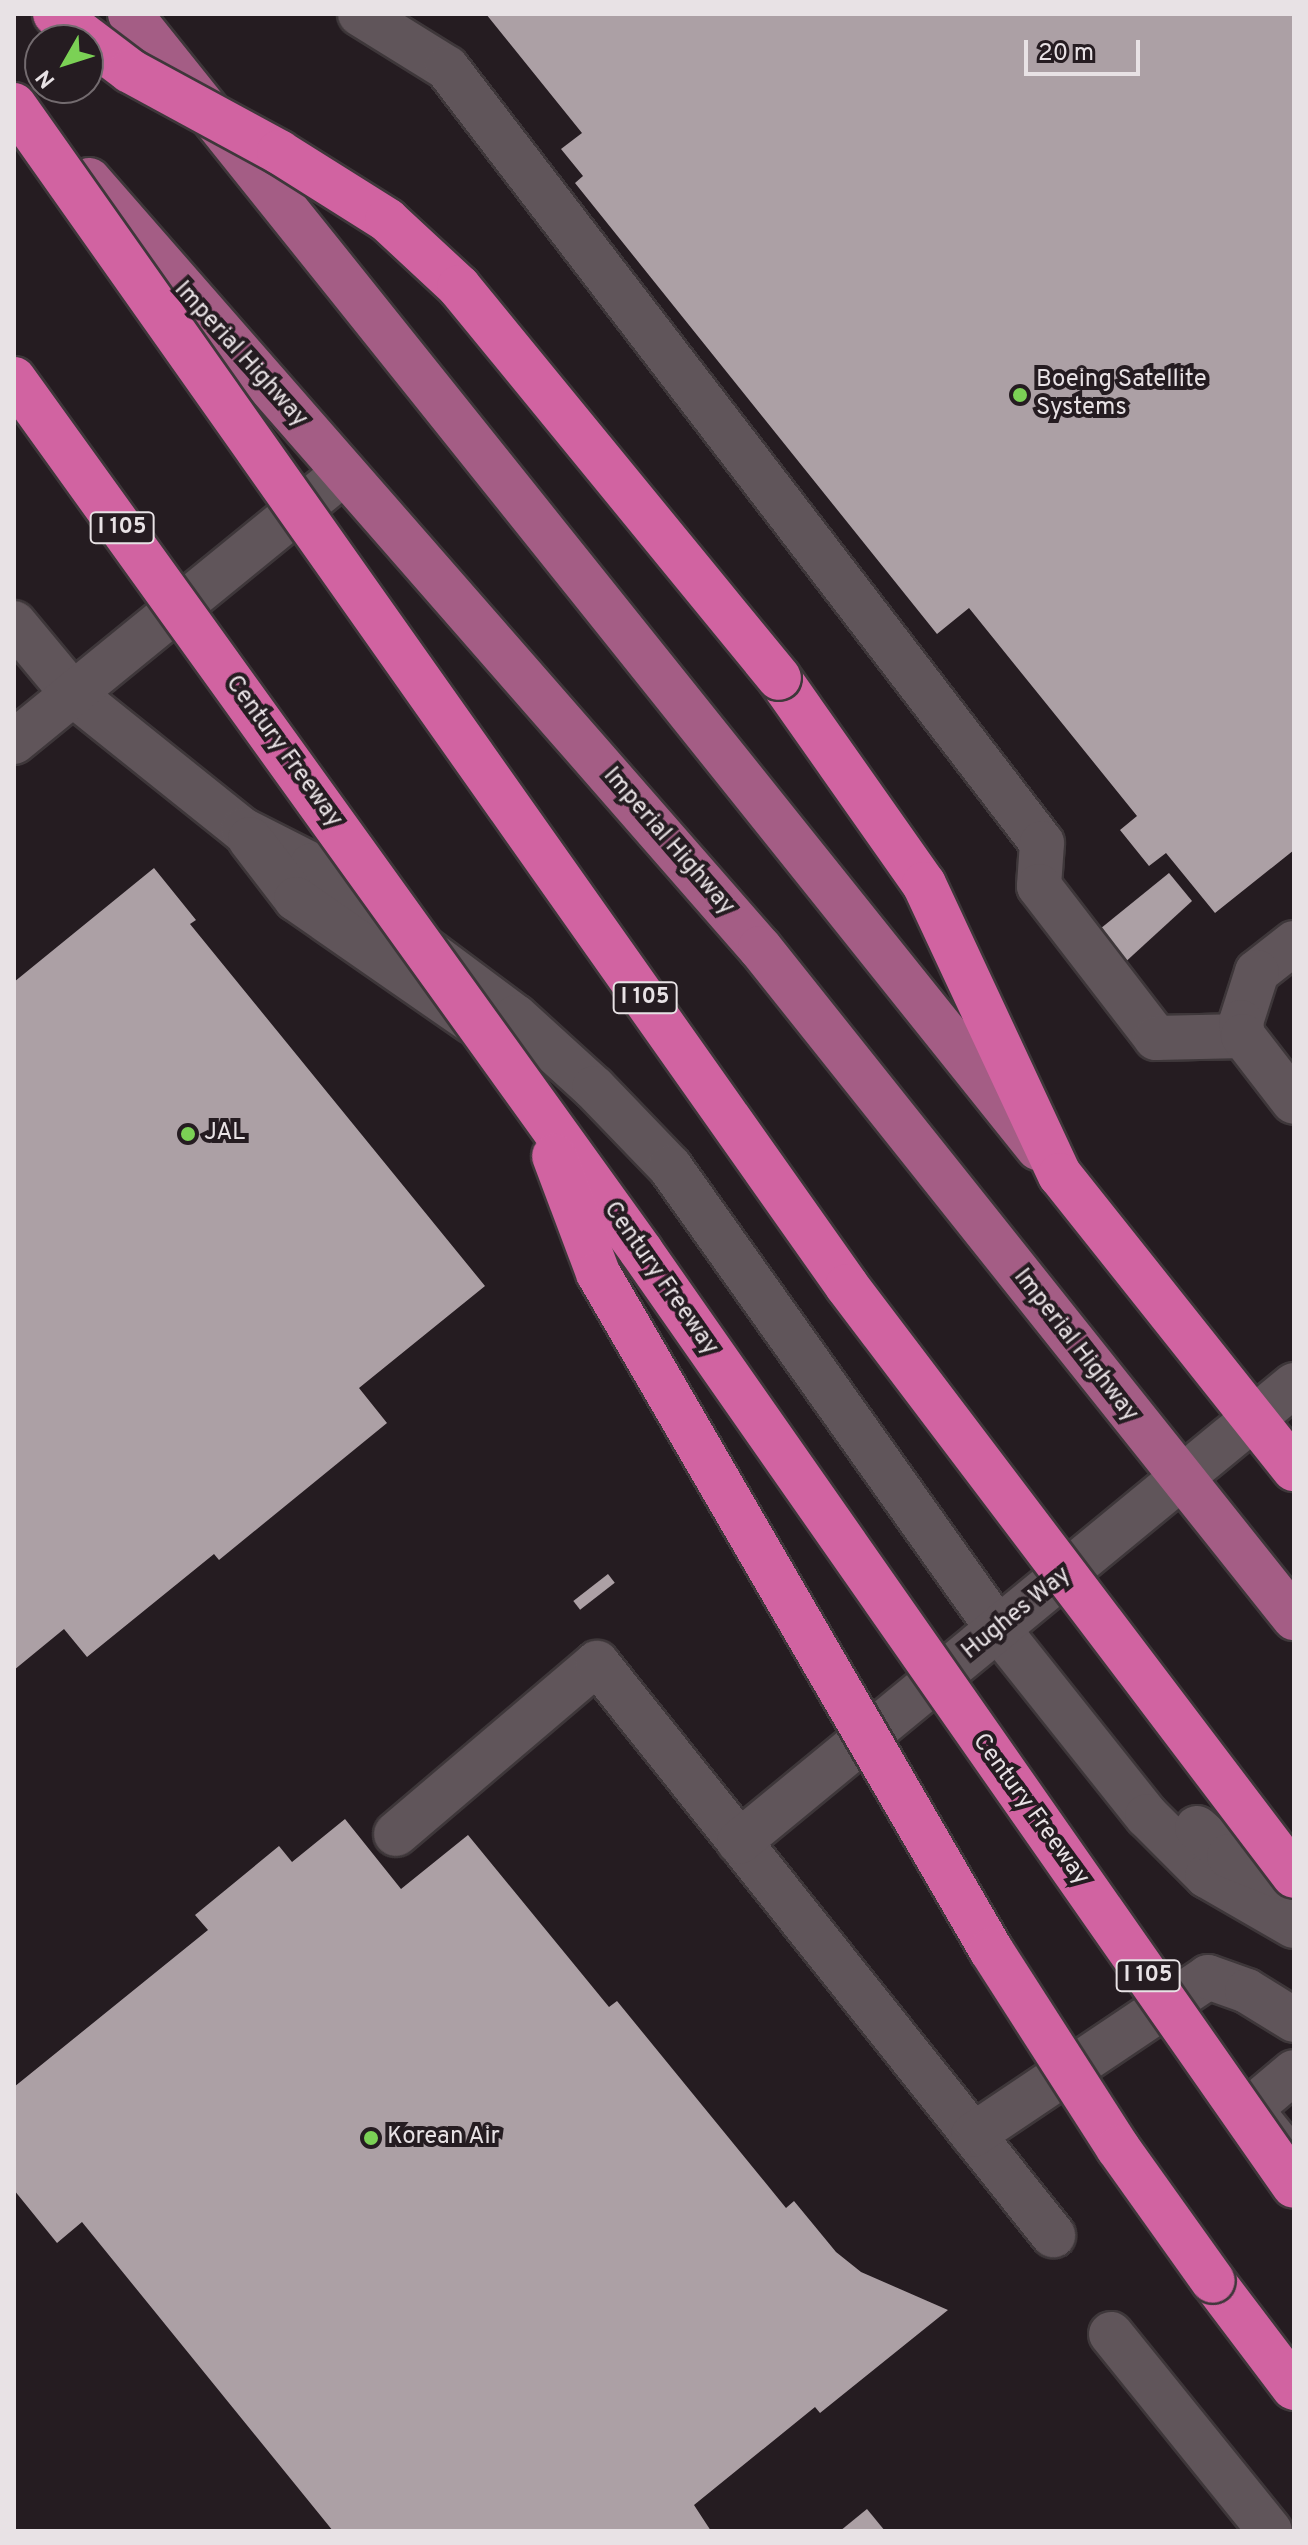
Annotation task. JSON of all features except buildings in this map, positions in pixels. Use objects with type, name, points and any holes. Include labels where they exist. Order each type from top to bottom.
[{"type":"highway","points":[[55,14],[130,71],[279,152],[387,220],[459,287],[779,678],[924,884],[1060,1175],[1294,1469]]},
{"type":"highway","name":"I 105","points":[[14,105],[847,1286],[1294,1879]]},
{"type":"highway","name":"Century Freeway","points":[[14,379],[534,1102],[1294,2186]]},
{"type":"highway","points":[[534,1102],[598,1273],[991,1950],[1118,2148],[1294,2388]]},
{"type":"main road","points":[[130,14],[1060,1175]]},
{"type":"main road","name":"Imperial Highway","points":[[14,88],[140,242],[760,948],[1180,1479],[1294,1618]]},
{"type":"street","points":[[360,14],[447,68],[1042,843],[1039,886],[1156,1038],[1243,1036]]},
{"type":"street","points":[[14,742],[344,473]]},
{"type":"street","points":[[14,623],[73,694],[243,830],[312,865],[516,1017],[594,1088],[670,1167],[998,1629],[1147,1816],[1207,1876],[1294,1926]]},
{"type":"street","points":[[1294,943],[1257,972],[1242,1007],[1243,1036],[1294,1102]]},
{"type":"street","name":"Hughes Way","points":[[739,1842],[1294,1385]]},
{"type":"street","points":[[998,1629],[1135,1774],[1229,1856],[1294,1879]]},
{"type":"street","points":[[396,1834],[597,1663],[1053,2235]]},
{"type":"street","points":[[973,2135],[1208,1977],[1247,1991],[1294,2020]]},
{"type":"street","points":[[1294,2072],[1250,2109],[1294,2164]]},
{"type":"street","points":[[1111,2334],[1270,2531]]},
{"type":"place","name":"Boeing Satellite Systems","points":[[1020,395]]},
{"type":"place","name":"JAL","points":[[188,1134]]},
{"type":"place","name":"Korean Air","points":[[371,2138]]}]
